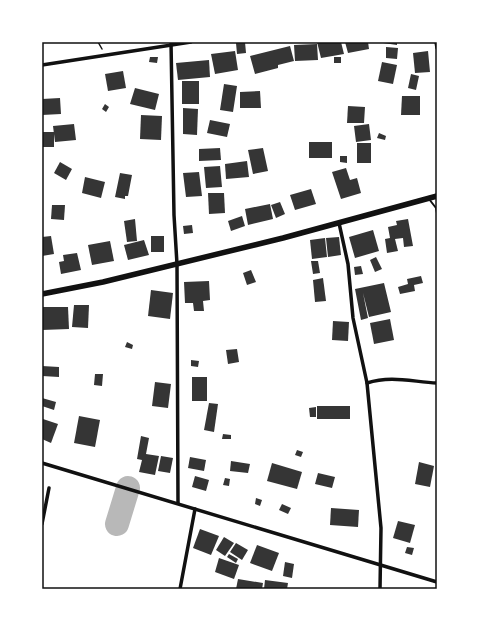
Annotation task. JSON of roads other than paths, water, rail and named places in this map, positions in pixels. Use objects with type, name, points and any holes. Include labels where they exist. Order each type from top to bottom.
[{"type":"main road","points":[[42,294],[177,264],[340,223],[437,196]]},
{"type":"street","points":[[42,65],[105,54],[191,42]]},
{"type":"street","points":[[436,42],[437,48]]},
{"type":"street","points":[[171,44],[174,215],[177,264],[178,504]]},
{"type":"street","points":[[340,223],[348,264],[353,318],[367,383],[381,528],[380,589]]},
{"type":"street","points":[[367,383],[393,378],[437,383]]},
{"type":"street","points":[[42,463],[437,582]]},
{"type":"street","points":[[42,524],[49,488]]},
{"type":"street","points":[[180,589],[196,509]]},
{"type":"lane","points":[[428,198],[436,208],[437,213]]}]
